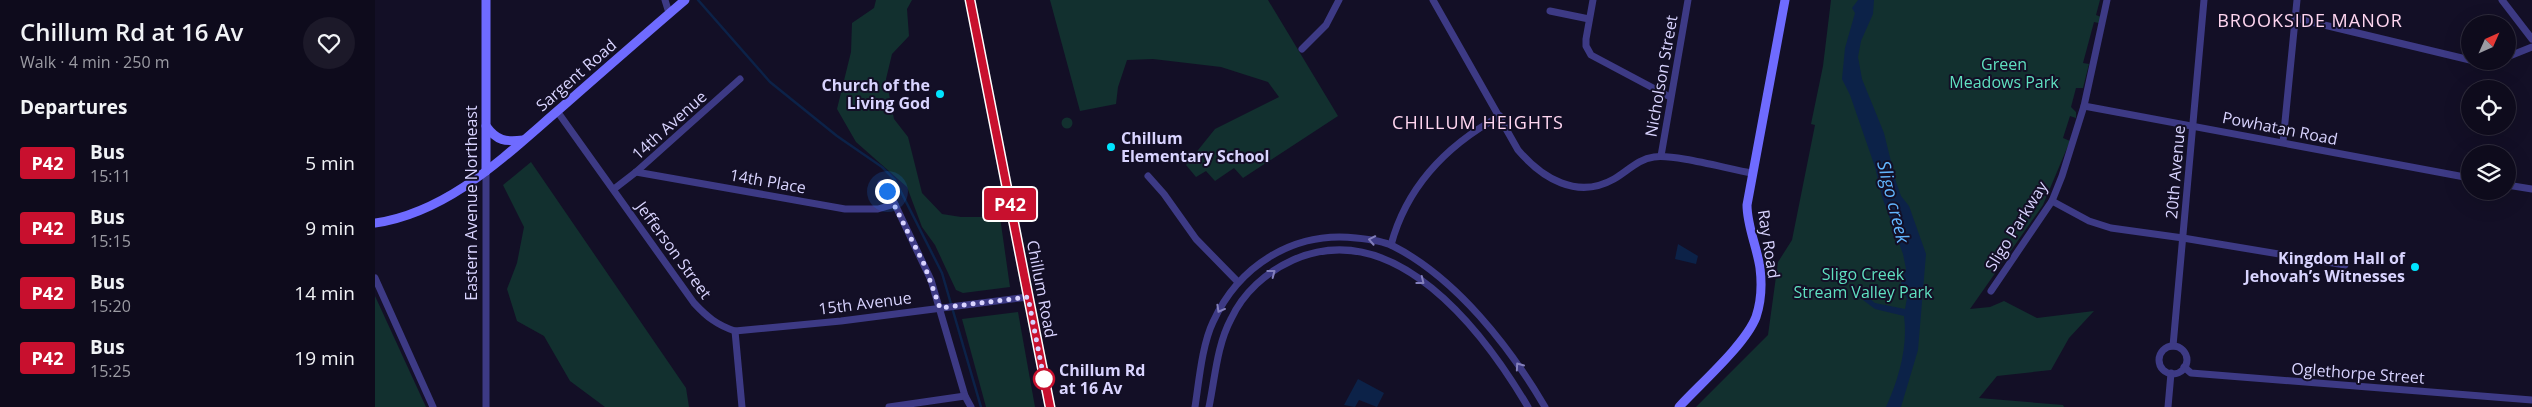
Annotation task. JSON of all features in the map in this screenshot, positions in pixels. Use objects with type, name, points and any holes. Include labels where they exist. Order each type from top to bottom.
[{"type":"main road","name":"Eastern Avenue Northeast","points":[[486,0],[486,172]]},
{"type":"main road","name":"Sargent Road","points":[[375,223],[398,220],[419,212],[486,172],[685,0]]},
{"type":"main road","name":"Chillum Road","points":[[970,0],[1050,407]]},
{"type":"main road","name":"Ray Road","points":[[1679,407],[1735,348],[1751,327],[1756,316],[1760,300],[1760,270],[1747,213],[1752,173],[1785,0]]},
{"type":"main road","points":[[486,126],[495,137],[505,142],[523,140]]},
{"type":"street","points":[[665,0],[669,14]]},
{"type":"street","points":[[1302,49],[1326,25],[1339,0]]},
{"type":"street","points":[[1433,0],[1518,150],[1547,177],[1566,186],[1587,187],[1605,184],[1640,161],[1661,156],[1752,173]]},
{"type":"street","points":[[1593,0],[1586,46],[1591,55],[1670,97]]},
{"type":"street","name":"Nicholson Street","points":[[1661,156],[1688,0]]},
{"type":"street","name":"Sligo Parkway","points":[[1991,291],[2052,201],[2069,157],[2084,106],[2107,0]]},
{"type":"street","name":"20th Avenue","points":[[2173,346],[2204,0]]},
{"type":"street","points":[[2283,142],[2297,0]]},
{"type":"street","points":[[2502,0],[2532,40]]},
{"type":"street","points":[[1550,11],[1589,19]]},
{"type":"street","points":[[2295,18],[2461,58]]},
{"type":"street","points":[[2516,54],[2532,47]]},
{"type":"street","name":"14th Avenue","points":[[614,189],[636,172],[740,80]]},
{"type":"street","name":"Powhatan Road","points":[[2084,106],[2461,176]]},
{"type":"street","name":"Jefferson Street","points":[[557,111],[702,312],[719,326],[735,331]]},
{"type":"street","points":[[1391,244],[1402,211],[1420,181],[1459,141],[1500,116]]},
{"type":"street","name":"Eastern Avenue Northeast","points":[[486,172],[486,407]]},
{"type":"street","name":"14th Place","points":[[636,172],[845,210],[878,209],[895,204]]},
{"type":"street","points":[[1147,176],[1164,194],[1195,239],[1238,282]]},
{"type":"street","points":[[881,184],[895,204],[924,264],[940,308],[965,396],[971,407]]},
{"type":"street","points":[[2516,186],[2532,189]]},
{"type":"street","points":[[2052,201],[2089,221],[2111,228],[2345,265]]},
{"type":"street","points":[[1195,407],[1209,332],[1218,312],[1238,282],[1269,256],[1309,240],[1342,236],[1391,244],[1431,270],[1462,299],[1515,360],[1545,407]]},
{"type":"street","points":[[1209,407],[1225,332],[1236,309],[1248,292],[1282,265],[1312,253],[1343,250],[1356,250],[1386,258],[1399,264],[1432,289],[1478,335],[1505,370],[1528,407]]},
{"type":"street","points":[[375,278],[433,407]]},
{"type":"street","name":"15th Avenue","points":[[735,331],[841,321],[1028,297]]},
{"type":"street","points":[[735,331],[742,407]]},
{"type":"street","points":[[2173,346],[2181,348],[2186,355],[2184,367],[2179,372],[2171,374],[2161,367],[2159,358],[2162,351],[2173,346]]},
{"type":"street","name":"Oglethorpe Street","points":[[2184,367],[2191,373],[2532,400]]},
{"type":"street","points":[[2168,407],[2171,374]]},
{"type":"street","points":[[889,407],[965,396]]},
{"type":"green space","points":[[876,0],[912,0],[907,9],[909,36],[892,54],[886,79],[894,119],[908,137],[922,193],[942,214],[961,217],[1000,217],[1010,287],[963,293],[956,290],[935,245],[922,227],[907,187],[856,142],[837,109],[851,52],[852,23],[874,8]]},
{"type":"green space","points":[[1050,0],[1268,0],[1338,116],[1243,178],[1234,168],[1215,181],[1206,171],[1196,177],[1186,165],[1215,129],[1279,97],[1268,82],[1221,67],[1153,59],[1127,60],[1118,87],[1116,104],[1080,111]]},
{"type":"green space","points":[[1831,0],[2100,0],[2096,15],[2101,17],[2099,23],[2094,22],[2083,63],[2089,64],[2083,88],[2076,88],[2071,107],[2076,112],[2076,118],[2070,116],[2063,138],[2070,141],[2043,205],[1970,309],[1990,307],[2004,301],[2037,318],[2094,311],[2069,338],[2051,370],[1997,376],[1979,398],[2063,405],[2064,407],[1696,407],[1768,335],[1778,262],[1792,240],[1815,125],[1811,124],[1823,66]]},
{"type":"green space","points":[[1067,117],[1073,123],[1067,129],[1061,123]]},
{"type":"green space","points":[[531,162],[686,388],[689,407],[605,407],[570,381],[544,336],[517,321],[507,289],[517,263],[524,227],[503,185]]},
{"type":"green space","points":[[375,296],[426,407],[375,407]]},
{"type":"green space","points":[[1018,312],[1035,407],[986,407],[962,319]]},
{"type":"water","name":"Sligo creek","points":[[1858,0],[1874,0],[1873,14],[1861,41],[1858,57],[1862,79],[1884,133],[1901,196],[1909,206],[1926,254],[1918,350],[1901,407],[1886,407],[1895,385],[1901,362],[1905,339],[1904,316],[1875,309],[1859,297],[1863,293],[1875,303],[1905,309],[1907,298],[1900,286],[1906,269],[1903,254],[1882,197],[1875,167],[1850,95],[1842,79],[1845,48],[1855,13],[1852,8]]},
{"type":"water","points":[[1678,244],[1698,256],[1696,264],[1675,259]]},
{"type":"water","points":[[1358,379],[1384,393],[1377,407],[1359,400],[1355,407],[1344,405]]},
{"type":"waterway","points":[[698,0],[770,82],[837,136],[882,167],[895,180],[942,273],[981,407]]},
{"type":"bus line","name":"P42","points":[[970,0],[1050,407]]},
{"type":"place","name":"Church of the Living God","points":[[940,94]]},
{"type":"place","name":"Chillum Elementary School","points":[[1111,147]]},
{"type":"place","name":"Kingdom Hall of Jehovah’s Witnesses","points":[[2415,267]]},
{"type":"place","name":"Chillum Rd at 16 Av","points":[[1044,379]]},
{"type":"district","name":"BROOKSIDE MANOR","points":[[2310,21]]},
{"type":"district","name":"CHILLUM HEIGHTS","points":[[1478,123]]},
{"type":"route","points":[[887,191],[924,264],[940,308],[1028,297],[1044,379]]},
{"type":"park label","name":"Green Meadows Park","points":[[2004,73]]},
{"type":"park label","name":"Sligo Creek Stream Valley Park","points":[[1863,283]]}]
